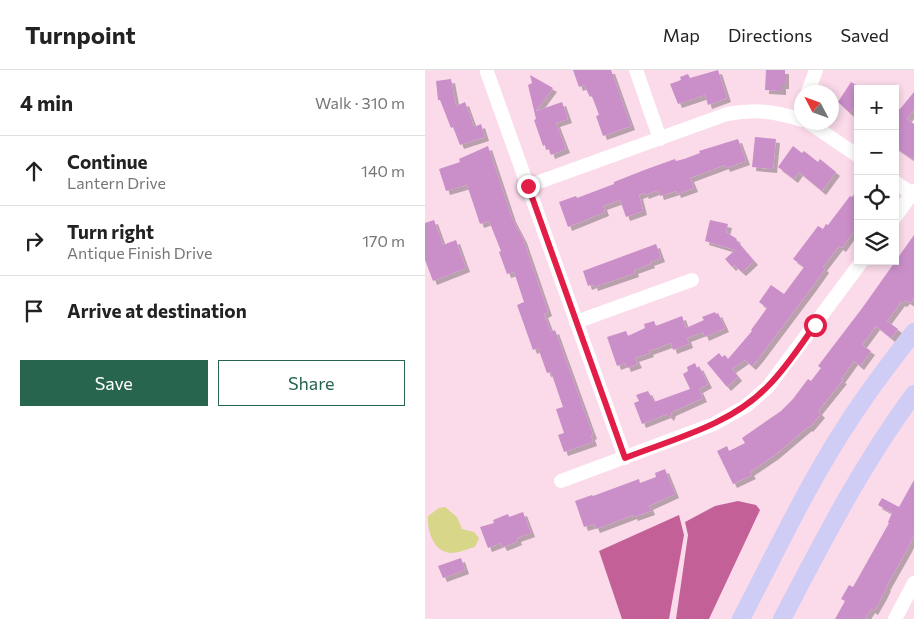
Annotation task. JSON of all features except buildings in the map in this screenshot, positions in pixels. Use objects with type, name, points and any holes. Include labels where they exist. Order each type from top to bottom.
[{"type":"main road","points":[[741,619],[812,482],[883,371],[914,332]]},
{"type":"main road","points":[[782,619],[854,484],[889,428],[914,394]]},
{"type":"street","points":[[636,70],[660,139]]},
{"type":"street","points":[[811,85],[816,70]]},
{"type":"street","points":[[487,72],[625,458]]},
{"type":"street","points":[[528,186],[727,114],[758,110],[794,117]]},
{"type":"street","points":[[821,130],[854,153]]},
{"type":"street","points":[[899,184],[913,193],[899,212]]},
{"type":"street","points":[[561,481],[714,424],[746,406],[768,387],[859,265]]},
{"type":"street","points":[[576,322],[692,280]]},
{"type":"street","points":[[895,619],[914,582]]},
{"type":"shaded area","points":[[738,501],[756,505],[760,510],[709,619],[676,619],[688,535],[685,522],[715,506]]},
{"type":"shaded area","points":[[445,507],[457,517],[462,529],[474,532],[479,538],[475,547],[451,553],[445,552],[436,545],[430,534],[428,516],[439,508]]},
{"type":"shaded area","points":[[679,515],[684,535],[669,619],[622,619],[599,551]]},
{"type":"route","points":[[528,186],[625,458],[714,424],[746,406],[768,387],[815,325]]}]
